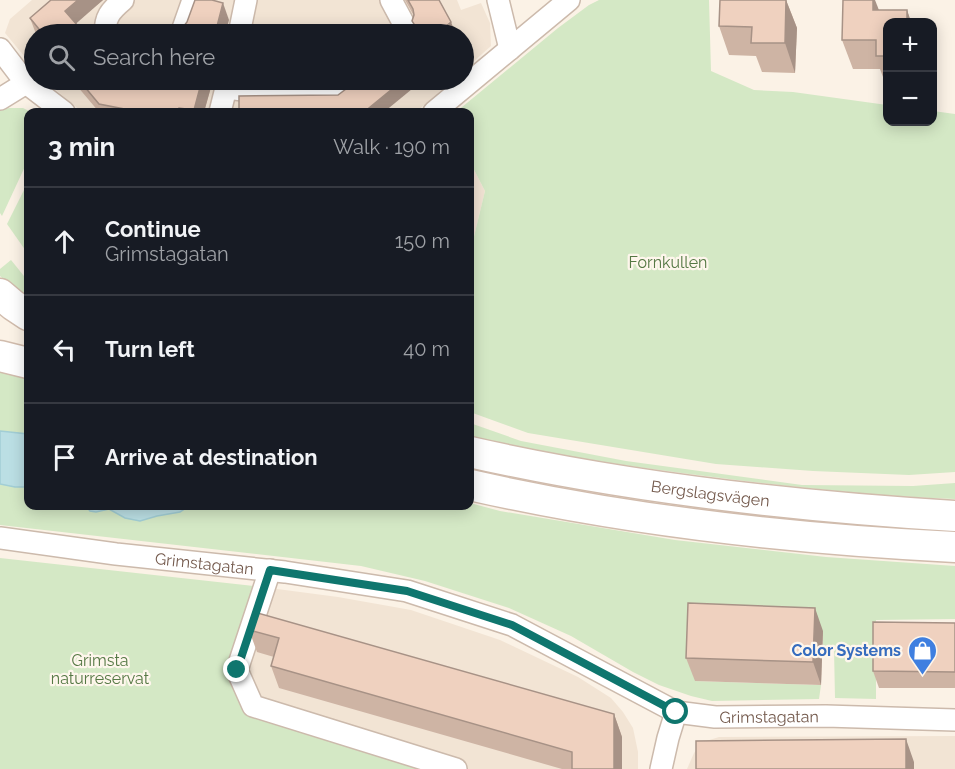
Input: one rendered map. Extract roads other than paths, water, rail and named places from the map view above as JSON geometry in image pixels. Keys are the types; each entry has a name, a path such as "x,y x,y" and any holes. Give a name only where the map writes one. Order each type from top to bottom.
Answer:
{"main road":[{"path":"0,294 24,312"},
{"path":"0,356 24,362"},
{"name":"Bergslagsvägen","path":"474,453 600,478 762,501 955,516"},
{"name":"Bergslagsvägen","path":"474,486 598,510 769,533 864,542 955,547"}],"street":[{"path":"105,24 112,10 123,0"},
{"path":"185,24 193,0"},
{"path":"241,24 246,0"},
{"path":"391,0 404,24"},
{"path":"498,0 510,49"},
{"path":"474,79 569,0"},
{"path":"0,51 24,81"},
{"path":"0,99 24,84"},
{"path":"35,90 59,108"},
{"path":"221,108 226,90"},
{"path":"243,90 345,90"},
{"path":"439,108 461,90"},
{"name":"Grimstagatan","path":"0,538 116,554 270,570 407,591 512,625 676,712 715,717 826,716 955,720"},
{"path":"270,570 237,670 253,706 456,769"},
{"path":"662,769 676,712"}],"water":[{"path":"0,431 24,434 24,487 0,484"},
{"path":"111,510 183,510 140,521 125,518"}],"place":[{"name":"Color Systems","path":"922,676"}],"park label":[{"name":"Fornkullen","path":"668,262"},
{"name":"Grimsta naturreservat","path":"100,669"}]}
